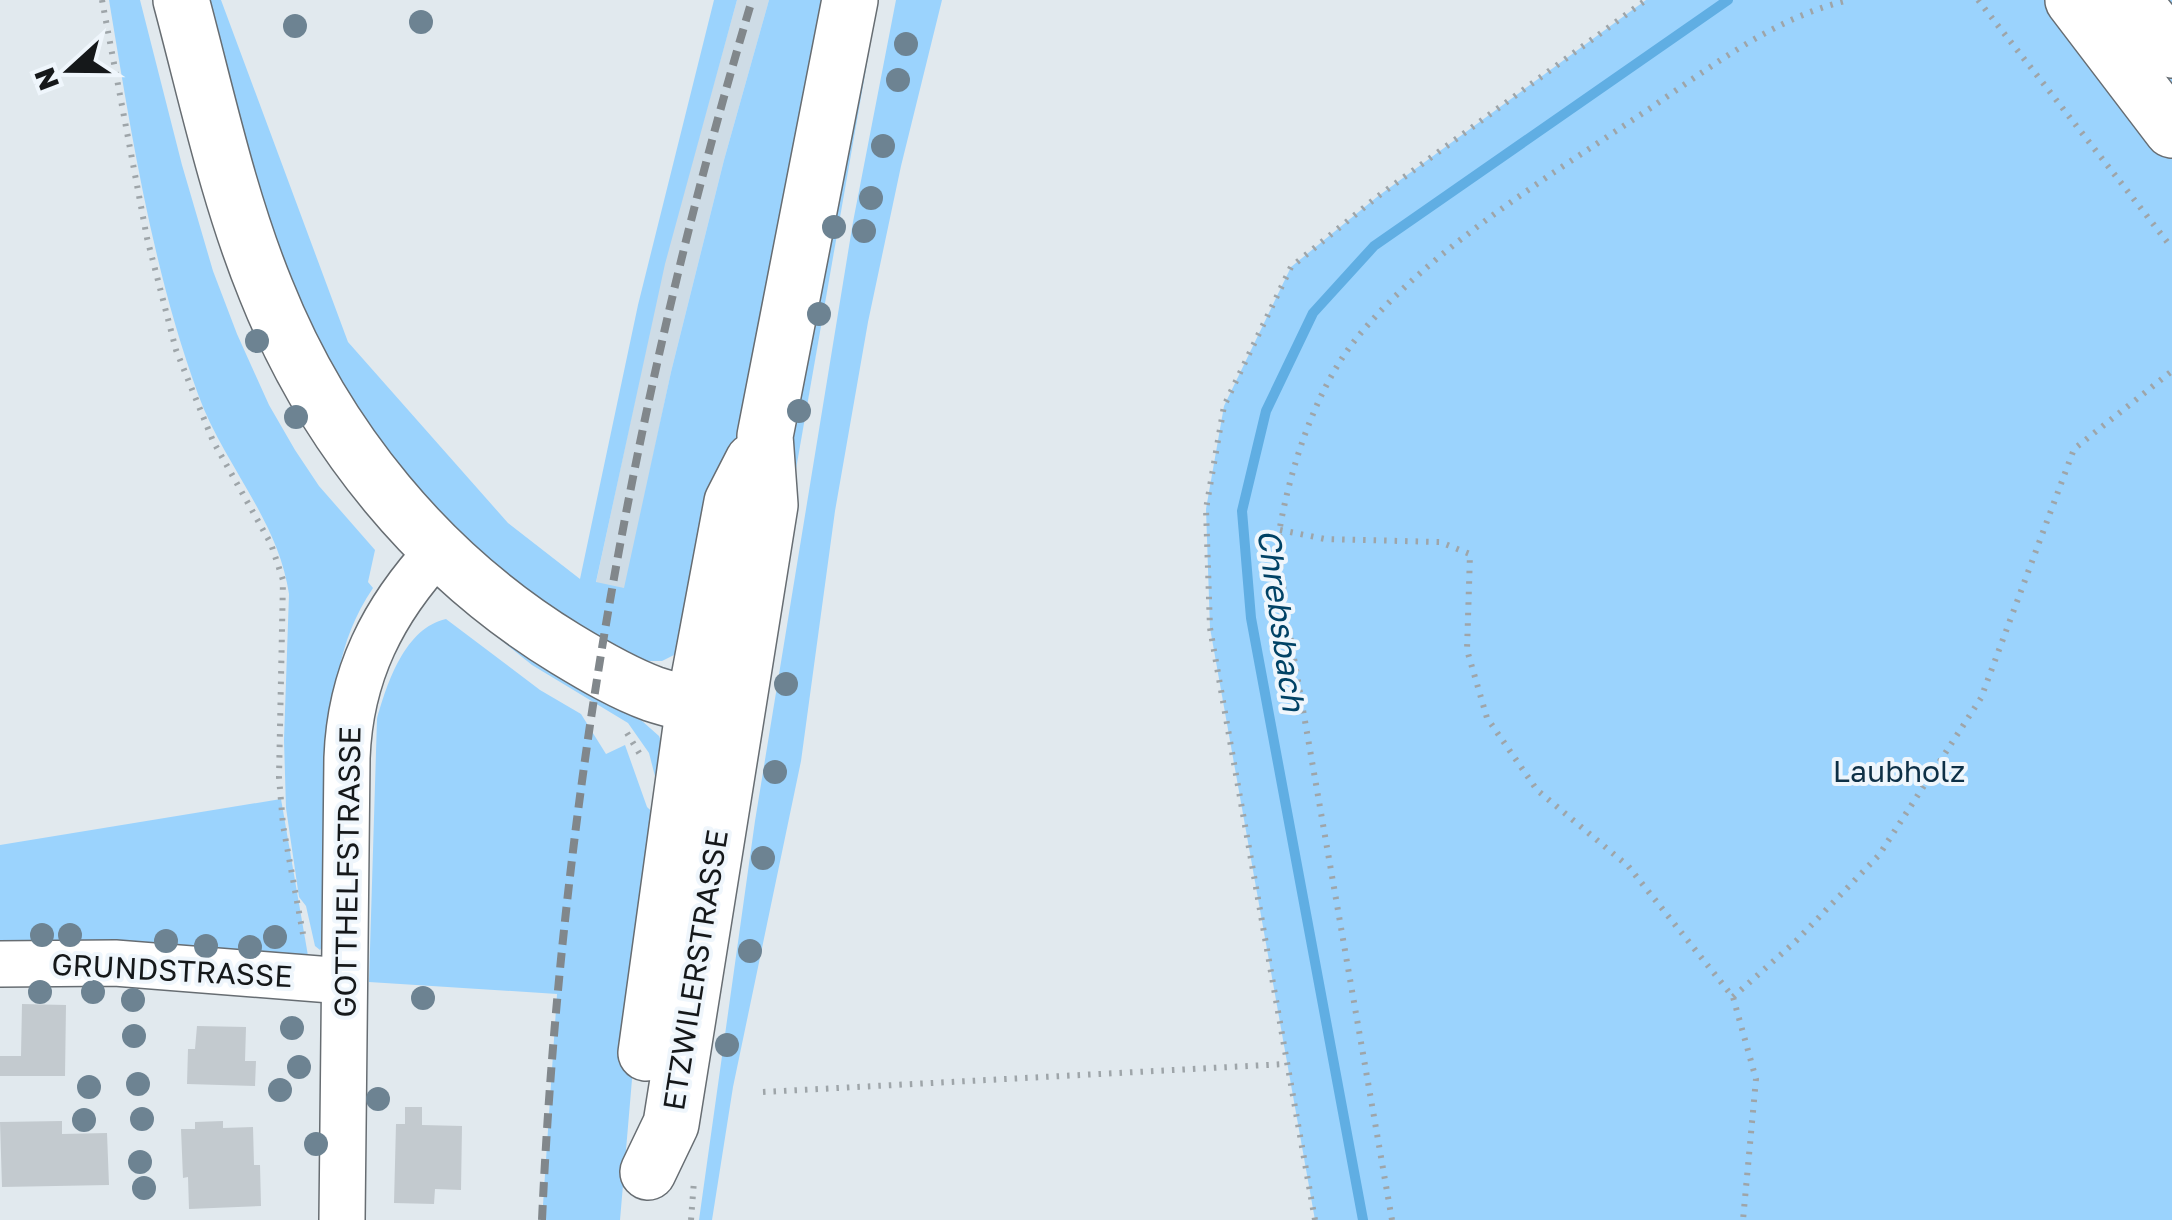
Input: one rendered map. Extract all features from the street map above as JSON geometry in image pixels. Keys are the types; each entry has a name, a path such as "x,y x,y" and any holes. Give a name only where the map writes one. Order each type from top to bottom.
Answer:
{"main road":[{"path":"181,0 238,211 266,292 316,394 358,458 439,550 490,596 558,644 639,688 714,709"},
{"name":"ETZWILERSTRASSE","path":"647,1196 671,1124 714,709 770,505 765,436 850,0"},
{"path":"2073,0 2172,130"},
{"path":"2133,0 2172,50"}],"street":[{"name":"GOTTHELFSTRASSE","path":"342,1220 347,758 351,709 359,676 382,625 439,550"},
{"name":"GRUNDSTRASSE","path":"0,964 115,963 344,980"}],"path":[{"path":"102,0 146,238 176,350 214,441 271,544 283,580 279,777 297,902"},
{"path":"1315,1220 1210,628 1206,509 1224,406 1291,266 1646,0"},
{"path":"1392,1220 1287,618 1280,530 1309,420 1352,346 1424,267 1592,147 1764,33 1815,8 1849,0"},
{"path":"1978,0 2172,248"},
{"path":"1734,997 1796,941 1879,855 1981,698 2074,449 2172,371"},
{"path":"1280,530 1325,539 1440,542 1470,554 1467,650 1487,718 1537,790 1628,866 1734,997 1756,1079 1743,1220"},
{"path":"763,1092 1286,1064"}],"shaded area":[{"path":"737,0 769,0 671,372 625,589 596,583 664,264"}],"green space":[{"path":"109,0 140,0 213,271 269,405 319,486 375,550 368,582 373,588 348,637 336,688 329,935 320,950 315,946 306,906 299,897 286,808 289,594 274,541 209,420 182,346 144,199"},
{"path":"197,0 221,0 348,342 508,523 580,579 638,305 714,0 737,0 665,264 596,582 624,588 671,372 769,0 831,0 693,636 680,652 662,661 645,661 566,621 441,516 405,477 295,318"},
{"path":"869,0 878,0 785,532 787,483 822,248"},
{"path":"896,0 942,0 868,322 835,511 801,761 733,1087 712,1220 699,1220 755,821 853,222"},
{"name":"Laubholz","path":"1646,0 2172,0 2172,1220 1315,1220 1210,628 1206,509 1224,406 1291,267 1377,197"},
{"path":"481,617 562,676 642,721 659,736 667,756 658,788 649,753 628,723 532,665 476,620"},
{"path":"446,619 540,690 581,714 606,754 625,745 647,807 667,826 634,1056 620,1220 542,1220 557,994 369,982 377,719 392,674 409,645 419,633"},
{"path":"281,799 312,979 0,964 0,845"}],"building":[{"path":"22,1004 66,1005 65,1076 0,1076 0,1056 21,1056"},
{"path":"197,1026 246,1027 245,1061 256,1061 255,1086 187,1084 188,1049 195,1049"},
{"path":"405,1107 422,1107 422,1125 462,1126 461,1190 435,1189 434,1204 394,1203 396,1124 405,1124"},
{"path":"62,1121 62,1134 107,1133 109,1185 2,1187 0,1122"},
{"path":"223,1121 223,1128 253,1127 254,1165 260,1165 261,1206 189,1209 181,1129 195,1129 195,1122"}],"waterway":[{"name":"Chrebsbach","path":"1363,1220 1251,618 1242,511 1266,411 1313,313 1374,246 1728,0"}],"railway":[{"path":"542,1220 566,911 585,757 610,604 638,451 672,300 752,0"}]}
